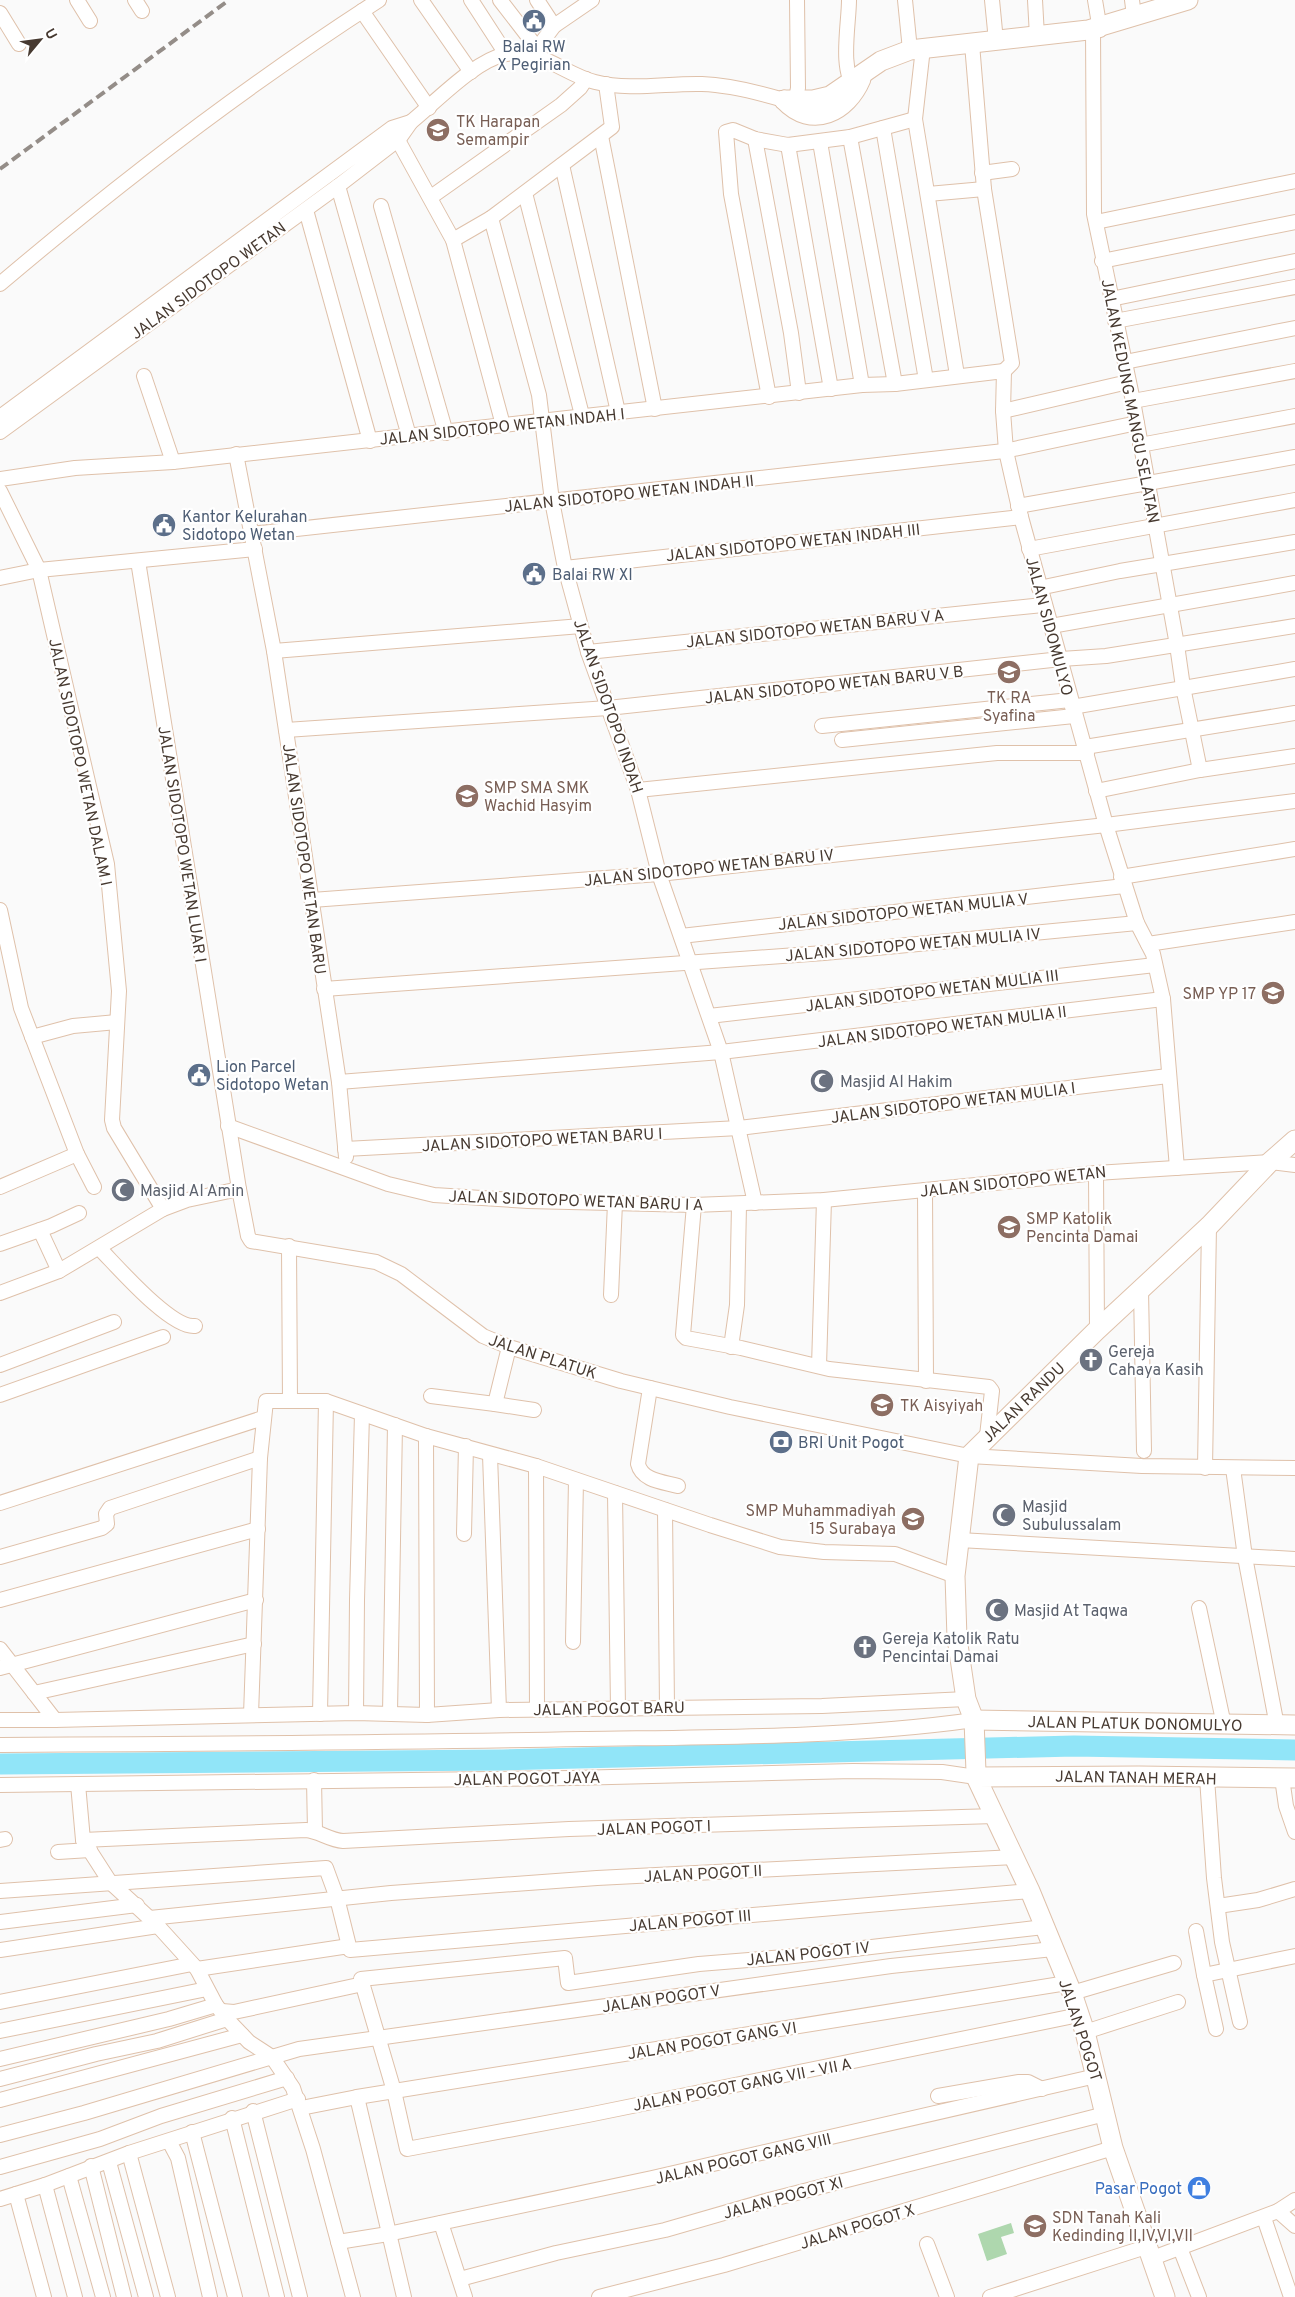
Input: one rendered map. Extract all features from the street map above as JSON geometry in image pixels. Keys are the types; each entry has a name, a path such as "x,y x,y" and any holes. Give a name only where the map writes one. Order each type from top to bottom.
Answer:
{"street":[{"path":"77,0 90,21"},
{"path":"0,284 57,236 245,92 379,0"},
{"path":"421,0 471,72"},
{"path":"471,0 506,54"},
{"path":"500,0 535,51 586,79 630,87 701,84 731,87 791,103 822,98 857,83 886,59 917,49 971,48 996,41 1094,31 1180,9 1199,0"},
{"path":"536,0 554,26"},
{"path":"535,51 554,26 592,0"},
{"path":"791,103 798,88 797,0"},
{"path":"849,0 846,67 857,83"},
{"path":"905,0 917,49 915,120 958,375"},
{"path":"992,0 996,41"},
{"path":"1034,0 1037,36"},
{"name":"JALAN KEDUNG MANGU SELATAN","path":"1095,0 1096,222 1102,260 1133,401 1163,563 1183,686 1200,770"},
{"path":"1094,31 1133,8 1188,0"},
{"path":"362,11 429,108"},
{"path":"0,13 19,44"},
{"path":"928,194 984,189 971,48"},
{"name":"JALAN SIDOTOPO WETAN","path":"0,417 395,134 471,72 506,54 535,51"},
{"path":"431,197 561,105 577,92 586,79"},
{"path":"453,240 491,218 612,127 606,84"},
{"path":"769,396 732,194 725,134 730,130 755,139 788,145 820,142 915,120"},
{"path":"883,128 926,380"},
{"path":"395,134 453,240 503,425"},
{"name":"JALAN SIDOTOPO WETAN","path":"0,432 338,186 395,134"},
{"path":"601,136 656,409"},
{"path":"850,136 896,384"},
{"path":"755,139 791,333 799,393"},
{"path":"820,142 862,385"},
{"path":"788,145 832,389"},
{"path":"562,165 618,412"},
{"path":"982,173 1012,169"},
{"path":"1096,222 1295,181"},
{"path":"338,186 409,436"},
{"name":"JALAN SIDOMULYO","path":"984,189 1012,362 1004,371 1002,411 1006,450 1019,511 1043,605 1061,659 1072,708 1086,750 1096,791 1123,881"},
{"path":"524,193 582,415"},
{"path":"381,206 446,433"},
{"path":"306,210 370,440"},
{"name":"JALAN SIDOTOPO INDAH","path":"491,218 539,395 552,501 565,568 588,652 638,790 659,874 688,962 721,1052 755,1203"},
{"path":"1102,260 1295,222"},
{"path":"1111,299 1295,261"},
{"path":"1115,322 1295,287"},
{"path":"1125,362 1295,328"},
{"name":"JALAN SIDOTOPO WETAN INDAH I","path":"0,480 75,468 173,462 446,433 582,415 656,409 862,385 896,384 958,375 1004,371"},
{"path":"1133,401 1295,371"},
{"path":"144,376 173,462"},
{"path":"1002,411 1128,382"},
{"path":"1140,445 1295,416"},
{"name":"JALAN SIDOTOPO WETAN INDAH II","path":"251,534 1006,450 1136,423"},
{"name":"JALAN SIDOTOPO WETAN BARU","path":"236,454 274,651 339,1082 347,1170"},
{"name":"JALAN SIDOTOPO WETAN INDAH III","path":"565,568 1019,511 1148,483 1295,457"},
{"name":"JALAN SIDOTOPO WETAN DALAM I","path":"0,491 39,570 107,864 119,991 112,1120 114,1128 163,1209"},
{"path":"1029,548 1295,500"},
{"path":"1039,588 1163,563 1295,542"},
{"path":"0,578 39,570 138,562 255,549"},
{"name":"JALAN SIDOTOPO WETAN LUAR I","path":"138,562 228,1126"},
{"path":"1051,626 1295,583"},
{"name":"JALAN SIDOTOPO WETAN BARU V A","path":"588,652 1043,605"},
{"path":"274,651 581,626"},
{"name":"JALAN SIDOTOPO WETAN BARU V B","path":"286,730 608,708 1061,659 1106,656 1295,626"},
{"path":"842,740 1072,708 1183,686 1295,669"},
{"path":"822,726 1072,708"},
{"path":"638,790 997,753 1086,750 1295,713"},
{"path":"1096,791 1200,770 1295,756"},
{"name":"JALAN SIDOTOPO WETAN BARU IV","path":"312,900 659,874 1106,825 1295,801"},
{"name":"JALAN SIDOTOPO WETAN MULIA V","path":"681,936 1123,881 1295,849"},
{"path":"1123,881 1137,923 1148,944 1163,999 1177,1168"},
{"path":"0,910 21,1008 77,1154 94,1187"},
{"path":"1148,944 1295,922"},
{"name":"JALAN SIDOTOPO WETAN MULIA IV","path":"324,989 824,953 1137,923"},
{"name":"JALAN SIDOTOPO WETAN MULIA III","path":"709,1016 1155,965"},
{"name":"JALAN SIDOTOPO WETAN MULIA II","path":"339,1082 721,1052 1163,999"},
{"path":"32,1037 73,1026 118,1022"},
{"name":"JALAN SIDOTOPO WETAN MULIA I","path":"739,1128 1168,1076"},
{"name":"JALAN SIDOTOPO WETAN BARU I A","path":"228,1126 388,1184 434,1194 528,1201 694,1206 755,1203"},
{"name":"JALAN PLATUK","path":"228,1126 250,1240 376,1262 401,1274 483,1336 509,1347 650,1388 730,1407 969,1456 1205,1468 1295,1468"},
{"name":"JALAN SIDOTOPO WETAN BARU I","path":"345,1149 739,1128"},
{"name":"JALAN RANDU","path":"976,1774 974,1722 966,1699 956,1638 955,1576 969,1456 987,1436 1096,1330 1209,1226 1270,1162 1295,1140"},
{"path":"0,1187 77,1154"},
{"name":"JALAN SIDOTOPO WETAN","path":"755,1203 824,1200 1096,1173 1270,1162 1295,1165"},
{"path":"1096,1173 1096,1330"},
{"path":"0,1293 59,1270 163,1209 187,1200 239,1189"},
{"path":"925,1190 926,1380"},
{"path":"819,1366 824,1200"},
{"path":"611,1295 614,1203"},
{"path":"731,1347 737,1304 739,1205"},
{"path":"694,1206 683,1335 686,1338 819,1366 829,1370 989,1387 992,1391 992,1398 987,1436"},
{"path":"0,1244 40,1230 79,1213"},
{"path":"1205,1468 1209,1226"},
{"path":"40,1230 59,1270"},
{"path":"289,1246 290,1401"},
{"path":"99,1248 158,1308 185,1325 195,1326"},
{"path":"1141,1290 1144,1450"},
{"path":"0,1365 114,1322"},
{"path":"0,1395 163,1337"},
{"path":"496,1404 509,1347"},
{"path":"650,1388 638,1464 639,1470 648,1477 678,1486"},
{"path":"432,1396 534,1410"},
{"path":"251,1715 260,1458 265,1401 326,1401 426,1436 466,1446 490,1456 536,1466 665,1510 780,1546 824,1552 895,1554 955,1576"},
{"path":"320,1714 326,1401"},
{"path":"356,1713 362,1414"},
{"path":"0,1503 263,1418"},
{"path":"390,1714 395,1425"},
{"path":"426,1436 427,1715"},
{"path":"464,1534 466,1446"},
{"path":"490,1456 500,1710"},
{"path":"0,1557 102,1528 107,1524 106,1514 110,1508 260,1458"},
{"path":"536,1466 537,1709"},
{"path":"1233,1468 1245,1557 1286,1725"},
{"path":"573,1642 576,1480"},
{"path":"615,1493 618,1708"},
{"path":"665,1510 667,1707"},
{"path":"0,1600 258,1529"},
{"path":"959,1540 1295,1559"},
{"path":"0,1668 256,1600"},
{"path":"1199,1608 1224,1725"},
{"path":"34,1693 254,1644"},
{"path":"0,1649 55,1720"},
{"name":"JALAN POGOT BARU","path":"0,1720 356,1713 427,1715 500,1710 822,1706 966,1699"},
{"path":"0,1745 274,1745 739,1736 874,1731 974,1722"},
{"name":"JALAN PLATUK DONOMULYO","path":"974,1722 1286,1725"},
{"name":"JALAN POGOT JAYA","path":"0,1785 571,1778 853,1771 976,1774"},
{"name":"JALAN TANAH MERAH","path":"976,1774 1289,1778"},
{"name":"JALAN POGOT","path":"976,1774 1030,1891 1070,1988 1096,2076 1113,2148 1148,2253 1165,2297"},
{"path":"1207,1778 1218,1906 1228,1970 1240,2022"},
{"path":"1289,1778 1286,1806 1295,1832"},
{"path":"58,1852 86,1845 306,1830 315,1831 314,1780"},
{"path":"78,1784 86,1845 110,1882 137,1905 194,1966 222,2012 242,2034 272,2057 282,2079 300,2103 353,2297"},
{"name":"JALAN POGOT I","path":"315,1831 325,1838 343,1841 569,1829 995,1816"},
{"name":"JALAN POGOT II","path":"0,1950 154,1922 390,1892 597,1878 1015,1857"},
{"path":"0,1891 326,1868 337,1898 350,1948"},
{"path":"1218,1906 1258,1900 1295,1890"},
{"name":"JALAN POGOT III","path":"0,2002 194,1966 350,1948 1030,1891"},
{"path":"0,1922 137,1905"},
{"name":"JALAN POGOT IV","path":"363,1984 361,1979 565,1958 568,1983 699,1964 785,1957 1044,1927"},
{"path":"1196,1931 1216,2029"},
{"name":"JALAN POGOT V","path":"0,2135 84,2113 299,2049 377,2036 891,1966 1053,1949"},
{"path":"1204,1975 1295,1956"},
{"name":"JALAN POGOT GANG VI","path":"0,2199 45,2185 91,2166 109,2162 129,2152 168,2141 254,2111 300,2103 357,2097 1070,1988 1174,1963"},
{"path":"0,2060 168,2019 234,2012 363,1984 394,2091"},
{"path":"0,2031 207,1989"},
{"name":"JALAN POGOT GANG VII - VII A","path":"394,2091 408,2149 1082,2024 1178,2002"},
{"path":"0,2079 96,2054 157,2041 222,2012"},
{"path":"0,2100 242,2034"},
{"name":"JALAN POGOT GANG VIII","path":"338,2242 388,2234 662,2176 1096,2076"},
{"path":"0,2167 100,2139 161,2116 282,2079"},
{"path":"938,2096 1019,2082 1028,2082 1042,2089"},
{"path":"357,2097 404,2297"},
{"path":"254,2111 300,2297"},
{"name":"JALAN POGOT XI","path":"460,2279 556,2253 665,2230 788,2195 1105,2114"},
{"path":"232,2118 277,2297"},
{"path":"192,2132 234,2297"},
{"path":"168,2141 178,2158 210,2297"},
{"name":"JALAN POGOT X","path":"599,2297 724,2265 1113,2148"},
{"path":"129,2152 168,2297"},
{"path":"109,2162 146,2297"},
{"path":"91,2166 124,2297"},
{"path":"69,2176 103,2297"},
{"path":"45,2185 75,2297"},
{"path":"16,2194 44,2297"},
{"path":"990,2297 1148,2253 1180,2248 1264,2218 1278,2212 1295,2200"},
{"path":"1278,2212 1295,2226"},
{"path":"1264,2218 1291,2297"},
{"path":"441,2223 465,2297"},
{"path":"927,2244 947,2297"},
{"path":"1180,2248 1199,2297"}],"green space":[{"path":"1011,2223 1014,2233 1001,2237 1007,2254 987,2261 978,2234"}],"waterway":[{"path":"0,1764 502,1760 1074,1746 1295,1750"}],"railway":[{"path":"0,169 229,0"}],"place":[{"name":"Balai RW X Pegirian","path":"534,21"},
{"name":"TK Harapan Semampir","path":"438,130"},
{"name":"Kantor Kelurahan Sidotopo Wetan","path":"164,525"},
{"name":"Balai RW XI","path":"534,574"},
{"name":"TK RA Syafina","path":"1009,672"},
{"name":"SMP SMA SMK Wachid Hasyim","path":"467,796"},
{"name":"SMP YP 17","path":"1273,993"},
{"name":"Lion Parcel Sidotopo Wetan","path":"199,1075"},
{"name":"Masjid Al Hakim","path":"822,1081"},
{"name":"Masjid Al Amin","path":"123,1190"},
{"name":"SMP Katolik Pencinta Damai","path":"1009,1227"},
{"name":"Gereja Cahaya Kasih","path":"1091,1360"},
{"name":"TK Aisyiyah","path":"882,1405"},
{"name":"BRI Unit Pogot","path":"781,1442"},
{"name":"Masjid Subulussalam","path":"1004,1515"},
{"name":"SMP Muhammadiyah 15 Surabaya","path":"913,1519"},
{"name":"Masjid At Taqwa","path":"997,1610"},
{"name":"Gereja Katolik Ratu Pencintai Damai","path":"865,1647"},
{"name":"Pasar Pogot","path":"1199,2188"},
{"name":"SDN Tanah Kali Kedinding II,IV,VI,VII","path":"1035,2226"}]}
